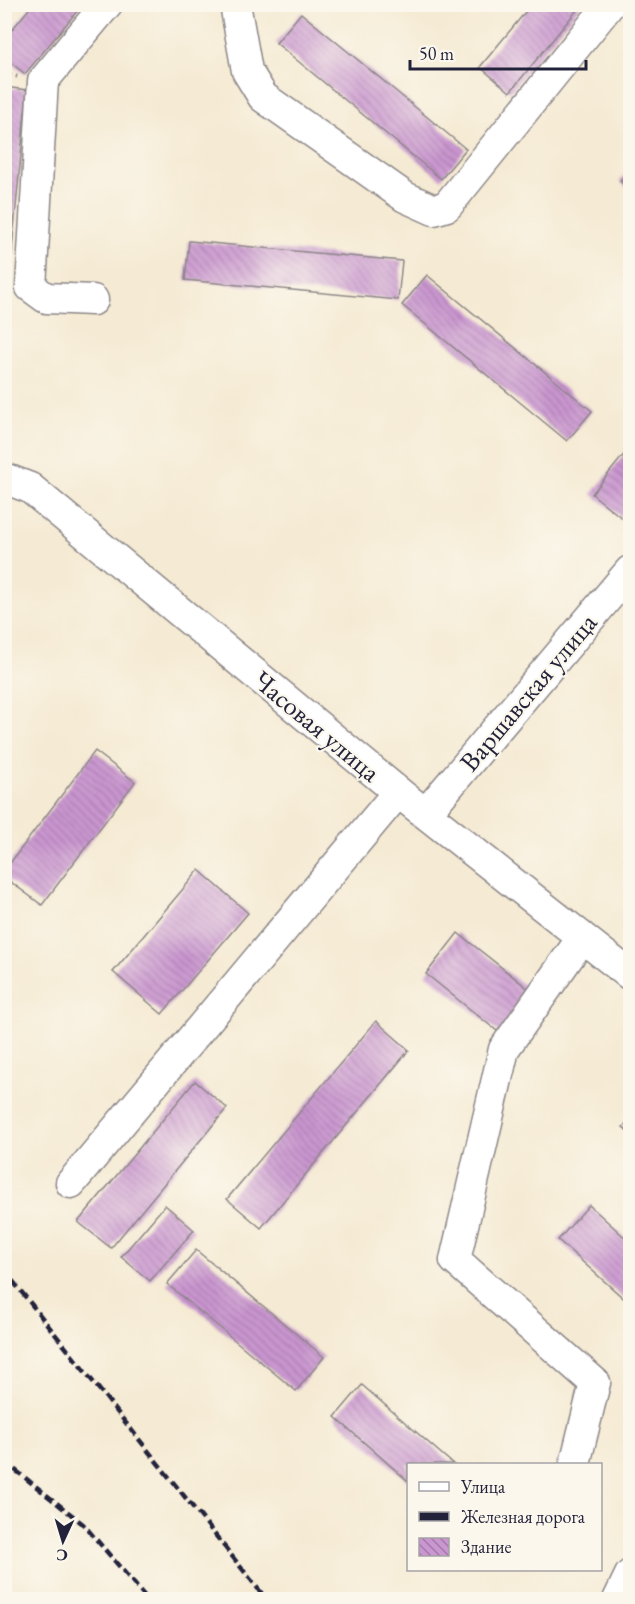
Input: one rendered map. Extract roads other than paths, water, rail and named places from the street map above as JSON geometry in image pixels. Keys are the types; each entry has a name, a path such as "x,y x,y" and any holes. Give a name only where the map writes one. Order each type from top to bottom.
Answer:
{"street":[{"path":"93,300 46,298 31,287 43,81 107,4"},
{"path":"235,4 247,72 263,97 405,197 434,210 447,206 610,4"},
{"name":"Часовая улица","path":"4,478 30,488 398,792 630,975"},
{"name":"Варшавская улица","path":"426,813 630,571"},
{"path":"70,1183 398,792"},
{"path":"575,1463 595,1383 455,1260 504,1048 582,938"},
{"path":"618,1599 630,1575"}],"railway":[{"path":"4,1270 267,1600"},
{"path":"4,1461 83,1524 148,1600"}]}
